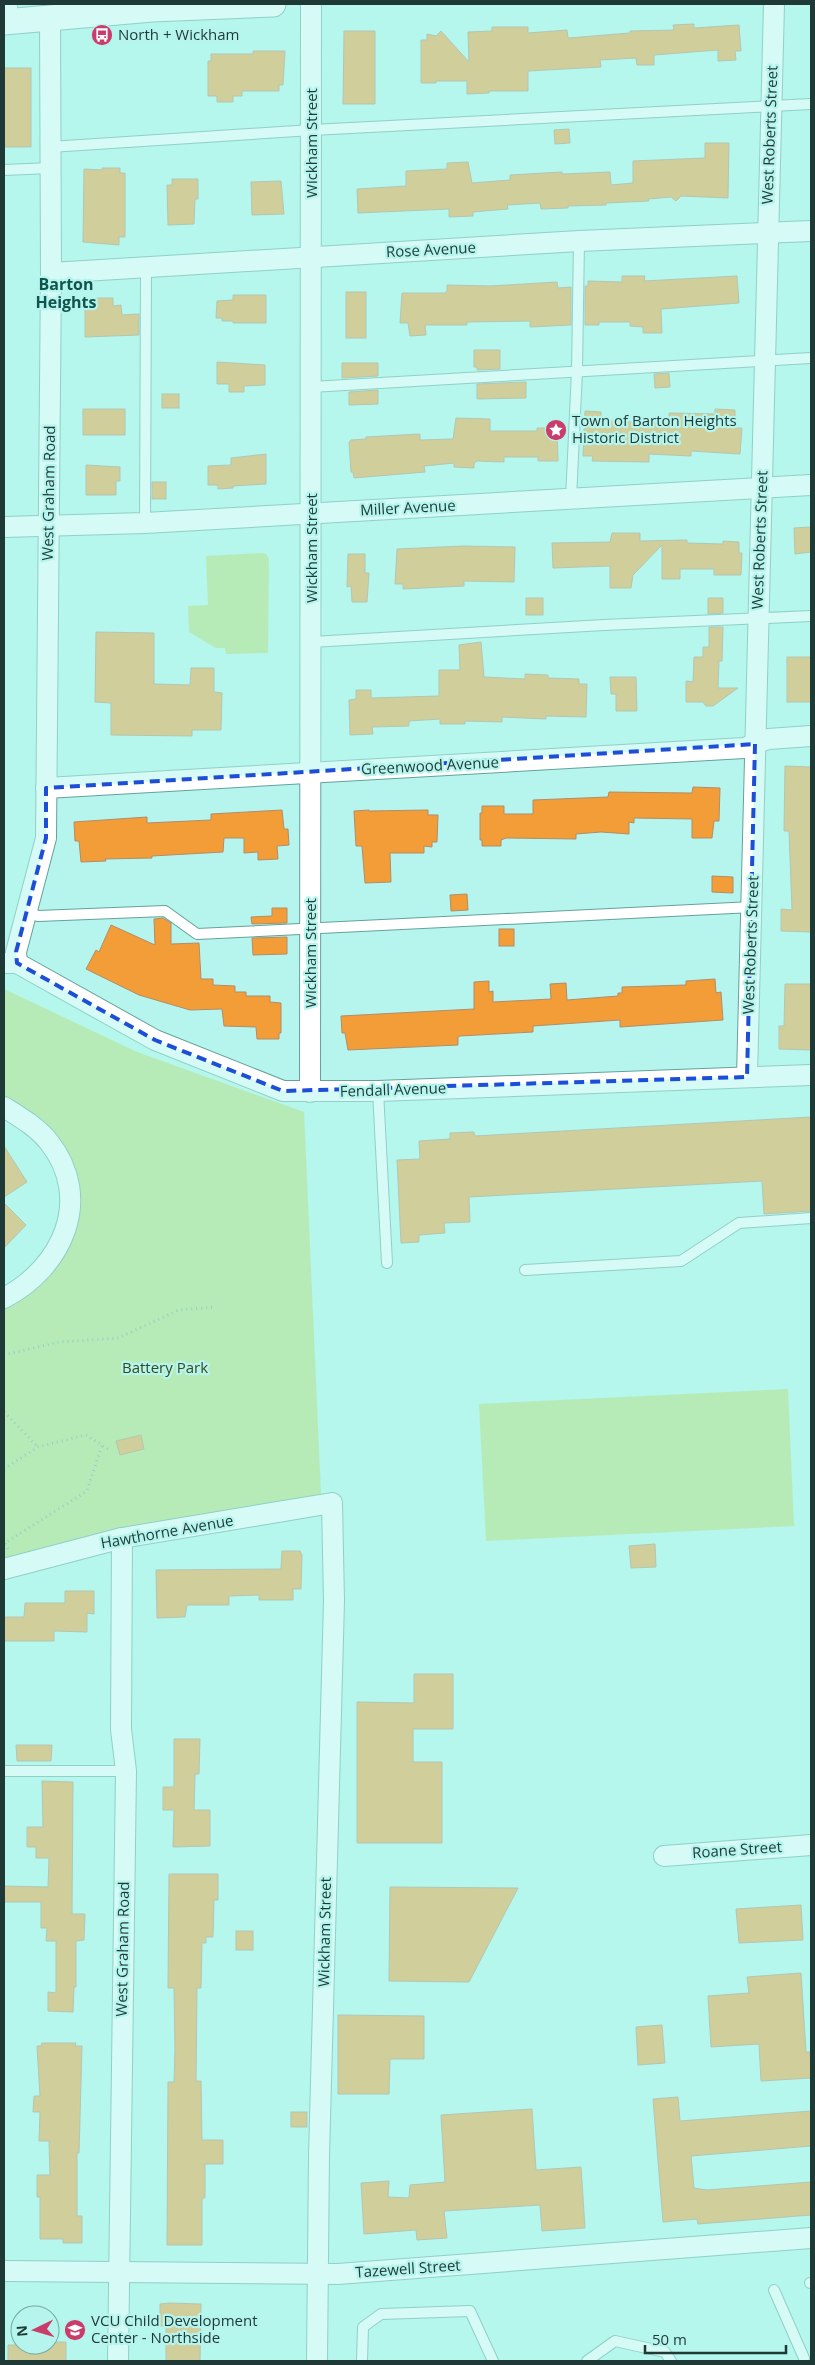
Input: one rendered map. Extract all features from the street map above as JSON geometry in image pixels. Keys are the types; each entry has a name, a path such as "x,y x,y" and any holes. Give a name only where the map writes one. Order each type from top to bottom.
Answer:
{"street":[{"path":"6,16 50,19 152,6 273,4"},
{"name":"Wickham Street","path":"310,1092 312,772 311,4"},
{"name":"West Roberts Street","path":"747,1077 753,907 757,619 774,4"},
{"name":"West Graham Road","path":"10,963 16,952 46,838 51,273 50,19"},
{"name":"Rose Avenue","path":"51,273 146,269 579,241 811,231"},
{"name":"Miller Avenue","path":"4,527 145,523 811,485"},
{"name":"Greenwood Avenue","path":"46,788 744,748 768,739 811,736"},
{"name":"Fendall Avenue","path":"10,963 155,1040 283,1091 378,1091 811,1075"},
{"path":"4,1107 38,1130 50,1143 64,1168 69,1205 67,1228 60,1246 50,1261 39,1274 21,1289 4,1298"},
{"name":"Wickham Street","path":"317,2361 334,1601 332,1504"},
{"name":"Hawthorne Avenue","path":"7,1562 122,1538 332,1504"},
{"name":"West Graham Road","path":"118,2361 126,1771 121,1729 122,1538"},
{"name":"Roane Street","path":"664,1856 811,1845"},
{"name":"Tazewell Street","path":"4,2271 348,2273 811,2238"}],"lane":[{"path":"50,147 312,130 811,104"},
{"path":"4,170 51,168"},
{"path":"571,499 577,371 579,241"},
{"path":"145,523 146,269"},
{"path":"311,387 811,358"},
{"path":"312,642 594,625 811,616"},
{"path":"27,912 38,916 165,911 197,934 311,930 753,907"},
{"path":"378,1091 387,1263"},
{"path":"525,1270 681,1261 739,1223 811,1218"},
{"path":"4,1771 126,1771"},
{"path":"774,2290 804,2358"},
{"path":"362,2361 363,2327 381,2314 470,2311 493,2361"},
{"path":"587,2361 615,2341 665,2352 671,2361"}],"path":[{"path":"4,1356 59,1342 118,1338 178,1310 215,1307"},
{"path":"4,1412 38,1447"},
{"path":"4,1469 38,1447 86,1435 108,1449"},
{"path":"7,1562 5,1543 87,1491 102,1445"}],"highlighted area":[{"path":"755,744 747,1077 283,1091 155,1040 17,963 16,952 46,838 46,788"}],"green space":[{"path":"266,554 269,559 268,653 226,654 225,648 216,648 189,632 188,606 208,605 206,556"},
{"name":"Battery Park","path":"4,989 137,1052 304,1112 321,1494 115,1529 4,1561 4,1304 44,1278 76,1187 4,1099"},
{"path":"788,1389 794,1526 486,1541 479,1404"}],"building":[{"path":"694,24 694,28 739,25 741,51 735,51 736,60 718,61 718,50 654,55 654,65 637,65 636,58 600,60 601,67 528,71 528,91 489,91 489,93 467,94 467,81 421,83 421,40 427,40 427,34 436,36 441,31 469,62 468,32 492,31 492,27 528,27 528,33 567,30 568,38 630,33 630,31 674,30 673,25"},
{"path":"344,31 375,31 375,104 343,104"},
{"path":"253,51 285,51 283,85 279,85 279,91 242,91 242,96 233,96 233,102 217,102 217,96 208,96 208,61 211,61 211,54 253,54"},
{"path":"4,68 31,68 31,147 4,147"},
{"path":"569,129 570,143 555,144 554,130"},
{"path":"705,143 729,143 728,198 681,196 676,201 671,197 648,199 649,201 606,203 606,205 541,209 540,203 507,205 508,209 473,212 473,216 449,217 449,209 358,213 357,189 406,186 406,171 447,169 447,163 468,162 472,183 510,180 510,175 610,172 611,185 633,183 633,161 705,158"},
{"path":"102,168 120,168 120,173 125,173 125,237 119,237 119,245 83,242 84,169 103,170"},
{"path":"172,179 198,179 198,199 195,199 194,224 168,225 167,185 172,185"},
{"path":"281,181 284,214 252,215 251,182"},
{"path":"622,276 645,276 644,281 737,276 739,303 661,309 662,333 643,333 643,327 630,326 630,322 599,322 599,325 585,325 585,286 588,286 588,281 622,282"},
{"path":"557,282 558,288 571,287 571,325 530,327 530,321 467,322 467,325 425,325 426,335 410,336 408,323 400,323 402,293 445,293 447,285 490,286"},
{"path":"346,292 366,292 366,338 346,338"},
{"path":"233,295 266,295 266,323 233,323 233,321 222,321 222,318 216,318 217,301 233,300"},
{"path":"85,298 113,298 113,306 121,305 122,315 139,314 139,335 85,337"},
{"path":"474,350 500,350 500,369 477,370 477,367 474,367"},
{"path":"217,362 265,365 265,385 244,386 244,392 229,392 229,384 217,384"},
{"path":"342,363 378,363 378,376 342,378"},
{"path":"669,373 670,387 655,388 654,374"},
{"path":"526,382 526,398 477,399 477,384"},
{"path":"378,390 378,404 349,405 349,392"},
{"path":"162,394 179,394 179,408 162,408"},
{"path":"83,409 125,409 125,435 83,435"},
{"path":"715,409 735,410 735,428 742,428 740,454 691,451 691,456 649,454 649,462 592,461 593,456 583,456 585,411 601,412 601,421 669,423 669,413 715,414"},
{"path":"456,418 490,419 490,431 537,431 537,428 557,428 558,461 538,461 538,457 504,457 504,462 477,461 474,463 474,468 454,467 454,463 424,466 425,472 354,478 353,472 351,472 349,442 351,440 366,439 366,437 420,434 420,440 453,439"},
{"path":"266,454 266,484 218,489 218,485 208,485 208,466 231,465 231,458"},
{"path":"86,465 120,467 120,481 116,481 116,495 86,495"},
{"path":"152,482 166,482 166,499 152,499"},
{"path":"811,527 811,552 795,554 794,528"},
{"path":"612,533 640,533 640,541 687,540 687,543 723,544 723,541 739,542 739,553 742,553 741,575 714,575 714,569 680,569 680,579 662,579 662,545 633,575 631,588 610,588 610,566 553,568 552,543 610,542"},
{"path":"463,546 515,547 514,582 464,581 464,586 403,589 403,584 395,584 397,549"},
{"path":"348,554 365,554 365,573 369,573 367,602 352,602 351,586 347,587"},
{"path":"526,598 543,598 543,615 526,615"},
{"path":"708,598 723,598 723,613 708,614"},
{"path":"709,627 723,627 722,661 719,661 718,688 738,688 713,706 706,706 703,702 686,702 686,681 693,682 694,657 703,657 703,647 709,647"},
{"path":"96,632 154,633 154,684 190,685 191,668 214,668 214,692 222,693 221,730 192,730 192,736 111,735 111,703 95,702"},
{"path":"481,642 484,677 525,679 525,674 548,675 548,678 579,679 579,684 587,684 586,717 546,716 546,719 502,717 502,722 465,721 465,724 440,724 440,719 409,721 409,726 372,727 373,734 350,735 349,700 356,699 356,690 371,690 371,698 439,696 439,670 460,670 459,645"},
{"path":"787,657 811,657 811,702 787,702"},
{"path":"610,677 636,677 637,711 616,711 616,694 611,694"},
{"path":"785,766 811,767 811,932 781,931 781,909 792,910 789,831 784,831"},
{"path":"693,787 720,788 719,821 714,821 712,838 692,838 692,819 634,818 634,823 629,822 629,834 601,832 576,834 576,839 506,838 501,840 501,846 482,846 482,840 480,840 480,813 482,813 482,806 504,806 504,814 533,814 533,800 608,797 609,792 692,793"},
{"path":"282,810 284,829 288,829 289,845 277,846 278,859 258,860 258,852 244,853 244,838 224,838 223,852 81,862 79,841 75,841 74,822 147,817 147,823 211,820 211,814"},
{"path":"428,810 428,815 438,815 437,842 432,842 432,847 424,846 424,853 390,853 391,882 365,883 362,846 356,846 354,811"},
{"path":"712,876 733,877 733,893 712,892"},
{"path":"467,894 468,910 451,911 450,895"},
{"path":"272,908 287,908 287,923 252,924 251,917 272,916"},
{"path":"163,918 171,923 171,944 199,943 201,979 213,979 213,985 235,986 235,992 246,992 246,996 270,996 270,1002 281,1003 281,1033 279,1033 279,1039 257,1039 256,1027 224,1026 222,1009 190,1010 139,995 86,969 96,950 99,952 111,925 155,945 154,919"},
{"path":"499,929 514,929 514,946 499,946"},
{"path":"287,937 287,954 253,955 252,938"},
{"path":"715,979 716,993 721,992 723,1020 620,1027 620,1020 533,1026 533,1032 460,1036 458,1037 458,1045 348,1050 345,1033 342,1033 341,1016 474,1009 474,982 489,981 489,992 493,991 493,1002 551,999 550,984 566,983 567,1000 618,996 618,993 622,993 622,987 686,985 686,981"},
{"path":"785,984 811,984 811,1050 779,1049 779,1026 784,1026"},
{"path":"811,1117 811,1211 764,1214 762,1181 469,1197 470,1222 444,1223 445,1233 419,1235 419,1242 401,1243 397,1160 420,1159 419,1141 450,1139 450,1133 474,1132 475,1136"},
{"path":"4,1146 27,1182 4,1197"},
{"path":"4,1203 26,1225 4,1248"},
{"path":"141,1435 144,1449 120,1455 116,1441"},
{"path":"655,1544 656,1567 631,1568 629,1546"},
{"path":"282,1551 300,1551 302,1555 301,1589 293,1589 293,1600 259,1600 259,1595 229,1596 229,1605 187,1605 185,1617 157,1618 156,1570 281,1569"},
{"path":"65,1591 94,1591 94,1614 87,1613 87,1632 54,1631 54,1641 4,1641 4,1617 24,1617 25,1603 65,1603"},
{"path":"414,1674 453,1674 453,1729 413,1729 413,1762 442,1762 442,1843 357,1843 357,1702 414,1703"},
{"path":"174,1739 200,1739 199,1774 195,1774 194,1810 210,1810 210,1846 173,1847 174,1810 163,1810 163,1787 174,1787"},
{"path":"16,1745 52,1745 51,1761 17,1761"},
{"path":"42,1781 73,1782 72,1914 85,1914 84,1940 76,1941 76,1987 74,1987 73,2012 48,2011 48,1992 56,1993 56,1941 46,1941 47,1928 41,1928 41,1902 4,1902 4,1886 48,1887 49,1858 36,1858 36,1847 27,1847 27,1827 43,1827"},
{"path":"169,1874 218,1874 218,1900 214,1900 213,1937 206,1937 206,1943 202,1943 201,1988 197,1988 196,2081 201,2081 202,2140 223,2140 223,2164 205,2164 205,2198 202,2198 202,2245 167,2245 168,2082 174,2082 175,2050 174,1988 168,1988"},
{"path":"390,1887 518,1888 469,1982 389,1981"},
{"path":"801,1905 803,1940 739,1943 736,1909"},
{"path":"236,1931 253,1931 253,1950 236,1950"},
{"path":"801,1973 806,2052 810,2052 811,2078 761,2081 759,2044 711,2047 708,1996 749,1993 747,1977"},
{"path":"338,2015 424,2016 424,2059 390,2059 389,2094 338,2094"},
{"path":"662,2025 665,2063 638,2065 636,2027"},
{"path":"42,2043 76,2043 75,2046 82,2046 79,2153 77,2153 77,2216 82,2216 82,2243 63,2243 63,2239 40,2239 40,2197 37,2197 37,2175 50,2175 49,2141 39,2141 40,2112 33,2112 34,2096 40,2096 37,2046 41,2046"},
{"path":"678,2097 680,2121 811,2111 811,2146 691,2156 694,2188 707,2190 811,2182 811,2215 698,2224 697,2219 663,2222 653,2099"},
{"path":"532,2109 536,2170 581,2167 585,2228 542,2231 540,2205 444,2211 447,2238 417,2240 416,2230 364,2234 361,2183 389,2181 388,2197 409,2198 410,2185 445,2182 441,2115"},
{"path":"291,2112 307,2112 307,2127 291,2127"},
{"path":"160,2304 201,2304 200,2361 166,2361 166,2326 160,2326"},
{"path":"60,2342 66,2342 66,2361 8,2361 8,2345 10,2345 10,2355 60,2355"}],"place":[{"name":"North + Wickham","path":"102,35"},
{"name":"Town of Barton Heights Historic District","path":"556,430"},
{"name":"VCU Child Development Center - Northside","path":"75,2330"}],"district":[{"name":"Barton Heights","path":"66,293"}]}
